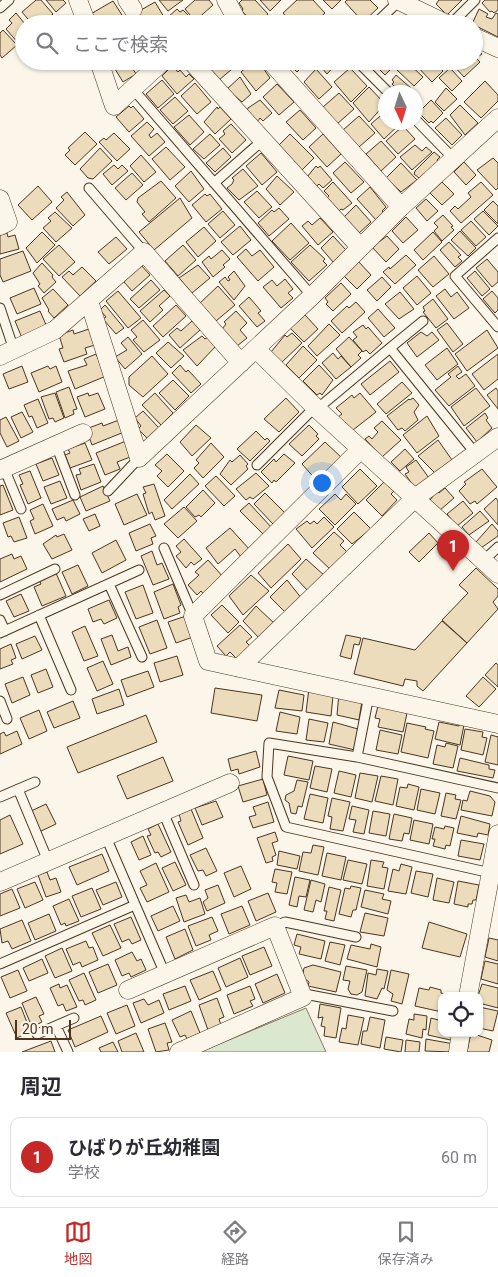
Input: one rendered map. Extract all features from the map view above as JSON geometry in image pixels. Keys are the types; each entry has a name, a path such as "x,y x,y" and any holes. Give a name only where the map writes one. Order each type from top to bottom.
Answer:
{"street":[{"path":"226,0 234,15"},
{"path":"81,1 85,15"},
{"path":"398,1 428,15"},
{"path":"483,40 498,48"},
{"path":"103,70 114,106 154,70"},
{"path":"199,70 360,247"},
{"path":"278,70 400,207"},
{"path":"89,301 139,458 312,296 400,207 498,118"},
{"path":"0,199 8,222 0,226"},
{"path":"7,353 55,330 144,252 241,363"},
{"path":"256,349 316,408 498,574"},
{"path":"2,469 83,433"},
{"path":"239,668 415,498 498,437"},
{"path":"361,449 193,616 208,661 369,694 498,724"},
{"path":"0,882 230,783"},
{"path":"469,992 498,834"},
{"path":"128,990 275,926 303,997 179,1052"},
{"path":"458,1052 461,1037"}],"lane":[{"path":"0,8 9,0"},
{"path":"461,15 475,0"},
{"path":"384,15 398,1"},
{"path":"366,70 381,85"},
{"path":"132,89 312,296"},
{"path":"423,127 453,158"},
{"path":"214,183 263,140"},
{"path":"89,188 144,252"},
{"path":"498,238 455,276 498,328"},
{"path":"0,308 7,353"},
{"path":"256,465 316,408 423,321"},
{"path":"390,348 476,454"},
{"path":"56,445 75,495"},
{"path":"108,491 139,458"},
{"path":"2,469 21,509"},
{"path":"483,560 498,547"},
{"path":"164,548 193,616"},
{"path":"0,595 54,569"},
{"path":"0,620 2,632 140,570"},
{"path":"109,584 142,657"},
{"path":"39,615 71,690"},
{"path":"357,757 369,694"},
{"path":"0,702 7,719"},
{"path":"491,872 286,827 267,777 269,743 357,757 498,788"},
{"path":"0,797 35,782"},
{"path":"18,789 48,862"},
{"path":"163,812 194,885"},
{"path":"106,837 165,974"},
{"path":"0,964 135,905"},
{"path":"275,926 285,922 356,937"},
{"path":"303,997 310,995 393,1011"},
{"path":"37,1034 74,1018"},
{"path":"56,1026 68,1052"}],"green space":[{"path":"306,1008 326,1052 200,1052"}],"building":[{"path":"36,0 41,0 53,14 24,15 22,12"},
{"path":"46,0 63,0 66,3 56,12"},
{"path":"159,0 183,0 168,11"},
{"path":"195,0 209,0 213,5 202,15 190,15 185,9"},
{"path":"242,0 255,0 268,14 246,15 239,3"},
{"path":"260,0 281,0 270,11"},
{"path":"297,0 313,0 325,13 323,15 285,15 283,13"},
{"path":"323,0 341,0 332,9"},
{"path":"347,0 370,0 378,8 370,15 357,15 345,2"},
{"path":"439,0 462,0 447,15 436,4"},
{"path":"485,0 498,0 498,10 494,13 490,12 482,3"},
{"path":"113,1 122,15 89,15"},
{"path":"155,2 163,15 134,15"},
{"path":"177,9 180,12 183,10 188,15 170,15"},
{"path":"479,9 488,14 486,17 492,19 496,13 498,14 498,37 483,30 483,15 476,15"},
{"path":"16,13 18,15 15,15 15,39 6,29 12,23 9,20"},
{"path":"3,30 15,43 15,47 2,58 0,55 0,33"},
{"path":"116,70 134,70 136,74 123,82"},
{"path":"168,70 176,70 178,72 180,70 186,77 189,74 194,79 177,94 162,76"},
{"path":"210,70 231,70 219,80"},
{"path":"243,70 264,70 270,78 256,91 241,72"},
{"path":"317,70 332,87 319,99 304,82"},
{"path":"348,70 352,70 367,86 351,102 334,82"},
{"path":"380,70 390,70 385,75"},
{"path":"397,70 416,70 423,77 413,85"},
{"path":"421,70 443,71 432,82"},
{"path":"448,70 452,70 462,81 452,91 439,78"},
{"path":"458,70 471,70 464,77"},
{"path":"396,75 407,85 393,85 394,82 392,80"},
{"path":"240,77 251,94 242,102 227,89"},
{"path":"162,80 174,94 158,108 146,94"},
{"path":"485,81 498,95 498,101 481,118 464,102"},
{"path":"195,83 211,102 197,114 181,96"},
{"path":"277,84 294,102 279,115 263,97"},
{"path":"369,87 378,97 378,112 369,122 353,103"},
{"path":"446,88 457,99 444,111 435,102"},
{"path":"339,93 354,109 337,124 323,107"},
{"path":"175,97 188,111 173,124 160,110"},
{"path":"260,100 272,113 263,121 260,118 257,122 247,111 248,108"},
{"path":"431,100 443,113 433,123 431,121 429,123 423,117 423,108"},
{"path":"460,105 478,123 465,135 450,115"},
{"path":"129,106 131,108 133,106 144,119 129,132 116,117"},
{"path":"217,107 218,109 220,107 231,119 215,134 204,122"},
{"path":"300,110 316,128 303,140 286,122"},
{"path":"189,115 204,132 190,145 174,127"},
{"path":"359,116 375,133 359,147 343,130"},
{"path":"378,118 378,130 394,130 384,139 371,124"},
{"path":"446,118 462,135 452,145 435,128"},
{"path":"147,122 154,129 149,135 151,138 157,133 165,142 149,156 131,136"},
{"path":"231,124 246,140 232,153 219,139 225,134 223,131"},
{"path":"398,130 407,130 415,139 398,154 386,141"},
{"path":"85,132 97,144 75,165 65,155 70,150 68,148"},
{"path":"114,133 130,149 117,161 99,142 104,138 106,140"},
{"path":"210,134 220,145 204,159 193,149"},
{"path":"290,134 314,158 302,170 278,146"},
{"path":"323,134 341,154 327,167 309,147"},
{"path":"381,141 396,157 381,171 366,154"},
{"path":"415,145 422,151 426,147 432,152 412,170 400,157"},
{"path":"166,147 185,167 170,180 152,159"},
{"path":"100,148 112,161 93,179 88,178 80,169"},
{"path":"223,148 231,157 215,172 206,163"},
{"path":"434,152 440,157 437,160 438,162 419,178 414,174 415,171"},
{"path":"261,153 277,172 262,185 246,166"},
{"path":"141,155 156,172 144,182 130,166"},
{"path":"493,158 498,163 498,188 496,190 477,170"},
{"path":"345,162 364,182 351,193 333,173"},
{"path":"464,162 476,175 466,185 454,172"},
{"path":"401,163 417,180 401,192 386,178"},
{"path":"114,165 118,169 122,165 128,171 112,185 103,174"},
{"path":"316,166 318,168 320,166 332,180 323,188 319,184 316,187 307,177"},
{"path":"243,169 258,186 239,200 227,188 234,180 232,178"},
{"path":"191,171 204,189 189,202 175,186"},
{"path":"132,173 143,185 126,200 115,188"},
{"path":"277,176 294,192 280,205 266,189"},
{"path":"161,181 176,198 149,222 142,214 145,212 137,202 138,198"},
{"path":"333,182 352,203 343,210 339,211 327,198 329,196 324,191"},
{"path":"442,182 454,194 442,205 430,193"},
{"path":"481,182 493,195 461,223 450,211 455,206 458,209 471,197 468,193"},
{"path":"38,186 52,202 32,220 18,205"},
{"path":"370,187 386,207 382,211 384,213 376,220 357,199"},
{"path":"257,191 272,207 259,218 244,202"},
{"path":"67,192 85,215 73,226 56,208 64,200 61,197"},
{"path":"205,194 207,196 210,194 222,209 206,222 192,205"},
{"path":"180,198 192,218 154,250 139,232"},
{"path":"426,199 438,211 427,221 416,208"},
{"path":"493,201 498,206 498,224 484,210"},
{"path":"356,205 371,222 359,233 344,217"},
{"path":"279,208 289,219 269,236 258,223 272,210 274,212"},
{"path":"223,211 235,225 220,238 208,224"},
{"path":"483,211 498,226 489,235 474,219"},
{"path":"55,212 72,228 56,242 43,228 51,221 48,218"},
{"path":"443,215 453,226 451,227 454,230 442,241 434,231 438,227 434,223"},
{"path":"406,217 418,230 403,243 392,231"},
{"path":"320,218 333,232 318,245 302,226 308,221 312,225"},
{"path":"471,221 486,237 476,246 461,230"},
{"path":"291,223 309,243 290,260 272,241"},
{"path":"240,226 251,240 233,255 221,242"},
{"path":"204,227 216,241 198,257 186,242"},
{"path":"460,231 476,248 468,256 451,240"},
{"path":"42,232 55,245 37,263 26,248"},
{"path":"433,232 442,242 423,260 414,250"},
{"path":"7,233 8,237 15,235 19,249 0,254 0,235"},
{"path":"333,236 346,250 333,262 321,248"},
{"path":"387,236 399,249 386,262 372,247"},
{"path":"116,237 127,249 109,264 98,252"},
{"path":"449,242 461,255 458,257 462,261 455,267 440,250"},
{"path":"59,245 75,262 59,276 43,259"},
{"path":"183,245 196,260 178,276 165,261"},
{"path":"310,245 325,259 323,261 327,265 309,281 291,262"},
{"path":"246,249 252,256 260,250 274,267 258,281 237,257"},
{"path":"222,250 230,259 223,265 225,267 213,277 202,262 209,256 211,259"},
{"path":"23,251 31,271 3,282 0,275 0,259"},
{"path":"406,255 416,265 395,284 383,272 389,267 390,269"},
{"path":"434,256 449,274 433,287 418,270"},
{"path":"487,259 498,272 498,282 492,287 476,268"},
{"path":"358,261 371,275 357,289 343,275"},
{"path":"42,263 53,275 52,277 56,282 44,293 38,286 40,284 33,273"},
{"path":"140,264 150,275 132,291 124,282 126,280 124,278"},
{"path":"198,265 210,278 192,293 179,278"},
{"path":"82,267 96,281 80,296 62,277 69,271 73,275"},
{"path":"234,271 245,286 234,300 219,282 225,277 228,281 230,280 228,277"},
{"path":"475,271 490,289 482,296 467,278"},
{"path":"417,276 431,293 417,305 403,288"},
{"path":"382,277 391,287 377,301 367,290"},
{"path":"285,279 293,289 288,293 293,298 281,308 263,287 272,280 277,286"},
{"path":"151,280 160,290 139,308 130,299"},
{"path":"341,283 351,294 333,311 326,304 328,302 325,298"},
{"path":"218,286 235,305 216,321 200,303"},
{"path":"34,288 41,304 17,314 10,298"},
{"path":"53,289 68,305 54,318 48,311 42,298"},
{"path":"445,289 451,297 457,292 469,308 454,319 436,296"},
{"path":"164,290 170,296 159,306 163,310 150,322 140,311"},
{"path":"118,291 141,318 128,328 106,301"},
{"path":"492,291 498,298 498,310 495,313 483,299"},
{"path":"400,292 414,309 399,319 385,304"},
{"path":"249,297 261,311 258,313 265,321 257,327 239,306"},
{"path":"433,299 448,319 436,328 423,312 425,311 423,307"},
{"path":"356,302 365,312 342,333 331,321 347,306 349,308"},
{"path":"105,305 124,328 116,334 103,319 106,317 100,310"},
{"path":"176,305 186,316 163,337 153,326"},
{"path":"378,309 395,328 384,337 368,318"},
{"path":"40,311 47,327 22,338 15,321"},
{"path":"236,311 247,323 240,330 247,338 237,346 222,329 226,324 224,322"},
{"path":"305,315 318,329 304,342 288,326 295,320 297,322"},
{"path":"143,320 160,340 144,352 133,340 137,337 131,330"},
{"path":"192,321 200,330 180,348 169,335 177,328 181,331"},
{"path":"447,323 463,344 453,352 437,330"},
{"path":"329,324 340,335 317,356 308,346"},
{"path":"363,325 366,329 368,327 382,343 370,354 366,350 363,352 353,340 357,337 353,332"},
{"path":"89,329 95,345 85,348 87,354 64,362 59,349 63,348 59,335 73,330 74,334"},
{"path":"487,330 498,348 467,371 455,354"},
{"path":"421,332 427,336 432,332 439,340 417,357 407,343"},
{"path":"292,333 302,343 281,363 271,352 285,335 287,337"},
{"path":"202,336 205,339 208,337 216,346 197,366 183,350"},
{"path":"128,337 142,354 125,369 115,357 127,350 121,343"},
{"path":"349,337 362,351 358,355 361,358 351,367 336,349"},
{"path":"168,342 184,356 171,368 156,353"},
{"path":"303,346 317,360 299,378 286,365"},
{"path":"447,348 458,364 437,380 425,365"},
{"path":"333,353 338,359 341,356 351,367 336,379 322,363"},
{"path":"96,354 106,376 75,389 68,371 87,365 84,359"},
{"path":"498,354 498,379 484,390 472,374"},
{"path":"152,356 168,374 143,397 129,385 129,377"},
{"path":"390,361 399,372 370,395 361,384"},
{"path":"180,365 186,372 188,370 201,384 191,393 172,373"},
{"path":"319,365 333,380 322,395 320,393 317,395 303,381"},
{"path":"22,366 28,382 9,389 3,374"},
{"path":"48,366 50,369 56,366 62,382 39,392 31,373"},
{"path":"458,366 462,372 456,376 459,379 466,374 475,386 449,406 435,390 451,377 448,374"},
{"path":"173,380 189,396 175,410 159,393"},
{"path":"402,382 412,393 386,414 377,404"},
{"path":"69,387 77,409 73,410 74,414 65,418 56,392"},
{"path":"476,388 490,406 464,426 451,407"},
{"path":"496,388 498,391 498,409 487,395"},
{"path":"55,393 64,418 55,422 53,418 49,419 41,397"},
{"path":"88,393 89,396 98,393 105,409 85,417 77,397"},
{"path":"155,393 173,413 161,425 142,405"},
{"path":"360,393 376,412 353,430 338,417 342,414 336,408 352,395 354,398"},
{"path":"286,398 299,412 279,432 264,419"},
{"path":"413,398 419,405 414,412 418,420 405,431 402,428 398,430 387,416"},
{"path":"38,399 48,423 37,428 32,416 29,417 24,405"},
{"path":"143,411 159,428 150,441 138,429 141,426 135,418"},
{"path":"22,412 33,432 21,438 11,417"},
{"path":"485,413 488,418 486,420 492,428 477,442 466,428"},
{"path":"427,416 439,436 417,453 403,435"},
{"path":"6,417 19,441 7,447 0,433 0,420"},
{"path":"119,420 124,432 92,445 86,429 102,423 103,426"},
{"path":"382,421 401,440 382,457 365,439 369,436 372,439 378,432 374,428"},
{"path":"196,425 211,438 192,456 180,442"},
{"path":"309,425 318,434 316,436 319,439 302,456 289,444"},
{"path":"256,431 265,440 267,438 270,441 250,461 237,449"},
{"path":"438,440 452,460 435,473 418,456"},
{"path":"126,441 133,456 117,462 120,469 105,475 96,453"},
{"path":"325,442 342,458 317,481 302,464"},
{"path":"85,443 92,460 70,468 65,455 70,453 68,449"},
{"path":"211,443 224,457 203,478 194,468 199,463 196,460"},
{"path":"405,449 414,459 400,471 391,462"},
{"path":"167,454 184,471 168,487 157,476 162,471 155,465"},
{"path":"284,454 295,463 276,482 274,480 272,483 261,472 274,459 276,462"},
{"path":"240,455 248,464 246,466 248,469 231,485 220,474 230,460 232,462"},
{"path":"52,458 59,475 43,481 36,464"},
{"path":"416,460 429,478 415,488 405,474 409,472 406,467"},
{"path":"94,464 101,482 81,490 76,475 81,474 79,469"},
{"path":"360,469 377,486 358,504 342,487"},
{"path":"482,469 497,487 477,504 475,501 470,504 459,491 466,484 464,482"},
{"path":"30,471 41,498 28,504 20,485 23,484 19,475"},
{"path":"256,473 269,486 253,499 250,497 246,500 236,489"},
{"path":"190,474 199,484 172,509 164,500"},
{"path":"216,476 235,496 224,506 205,486"},
{"path":"60,481 67,498 51,504 44,487"},
{"path":"385,481 394,491 391,494 397,500 382,516 366,500"},
{"path":"154,484 165,516 155,520 152,512 149,514 143,494 146,493 143,487"},
{"path":"3,485 13,510 0,515 0,486"},
{"path":"103,486 110,501 86,511 80,497"},
{"path":"445,488 454,498 439,511 430,500 437,491 439,493"},
{"path":"203,490 215,503 201,517 199,515 195,517 186,507"},
{"path":"265,493 285,513 273,524 254,504"},
{"path":"137,494 147,515 124,525 115,504"},
{"path":"335,494 341,500 346,494 356,504 335,525 319,509"},
{"path":"496,498 498,501 498,525 484,509"},
{"path":"73,500 80,514 66,521 64,517 57,520 52,509"},
{"path":"463,501 473,513 457,526 447,514"},
{"path":"249,503 272,528 264,535 240,511"},
{"path":"43,504 53,526 35,534 30,521 34,519 30,510"},
{"path":"184,507 197,521 178,538 164,524"},
{"path":"480,511 489,521 469,535 462,527"},
{"path":"354,512 371,529 352,544 337,529"},
{"path":"95,514 100,526 89,531 83,519"},
{"path":"19,517 27,538 14,542 11,536 8,537 3,523"},
{"path":"324,517 334,527 312,548 296,529 307,521 310,524 314,521 317,524"},
{"path":"150,524 156,536 151,538 153,544 136,551 129,533"},
{"path":"492,524 498,531 498,536 481,548 476,542"},
{"path":"230,528 250,550 241,557 235,549 218,564 206,548"},
{"path":"334,532 344,541 340,545 347,552 331,570 313,553"},
{"path":"429,533 438,543 419,562 409,552"},
{"path":"64,534 72,550 52,559 43,544 56,535 57,537"},
{"path":"184,539 202,559 194,565 191,562 186,568 176,556 181,552 176,546"},
{"path":"116,540 126,560 102,573 92,553"},
{"path":"288,544 301,559 271,588 258,573"},
{"path":"152,551 157,565 162,563 169,579 153,585 141,556"},
{"path":"12,554 14,559 21,556 27,569 0,582 0,559"},
{"path":"306,559 325,576 308,591 292,574"},
{"path":"208,560 224,578 205,596 201,591 197,595 188,585 199,575 195,572"},
{"path":"78,565 88,586 72,594 62,572"},
{"path":"476,568 498,589 498,596 493,602 498,609 467,643 442,620 468,593 459,585"},
{"path":"56,573 66,596 42,606 34,587 41,584 39,580"},
{"path":"251,575 269,591 243,615 229,596"},
{"path":"287,580 302,599 285,612 270,597"},
{"path":"173,584 181,605 178,607 180,613 164,619 154,592"},
{"path":"143,585 153,613 136,619 125,592"},
{"path":"21,594 29,611 14,617 6,601"},
{"path":"109,600 117,618 104,624 101,619 93,622 88,609"},
{"path":"222,605 239,622 228,633 211,615"},
{"path":"256,606 276,625 260,639 243,621"},
{"path":"186,616 193,637 176,643 168,622"},
{"path":"157,620 167,648 150,654 139,627"},
{"path":"442,621 467,643 423,691 417,686 417,681 405,679 403,686 354,674 363,638 415,650"},
{"path":"240,625 252,637 246,642 251,647 238,660 230,652 226,656 217,646"},
{"path":"85,626 98,656 84,661 72,632"},
{"path":"112,635 118,651 128,647 131,657 111,665 101,639"},
{"path":"346,635 361,638 359,645 354,644 351,659 340,656"},
{"path":"35,636 42,650 22,659 16,644"},
{"path":"11,644 16,658 11,660 13,664 0,669 0,649"},
{"path":"177,656 183,675 160,682 154,663"},
{"path":"103,661 113,684 97,691 87,668"},
{"path":"496,663 498,665 498,687 485,675"},
{"path":"46,669 53,687 38,693 31,675"},
{"path":"148,671 154,687 127,697 121,680"},
{"path":"23,677 30,695 12,703 5,684"},
{"path":"483,677 496,689 479,707 466,696"},
{"path":"215,688 262,695 257,721 211,713"},
{"path":"309,688 333,696 331,716 306,712"},
{"path":"119,689 124,705 97,714 92,699"},
{"path":"279,690 304,695 302,711 275,708"},
{"path":"339,693 362,701 359,720 337,715"},
{"path":"73,701 80,718 54,728 47,712"},
{"path":"378,706 407,713 403,732 378,727 380,719 375,718"},
{"path":"39,710 47,731 29,739 20,718"},
{"path":"280,712 300,717 297,734 276,731"},
{"path":"146,715 157,742 78,773 67,747"},
{"path":"309,719 328,723 324,742 306,740"},
{"path":"333,722 358,729 355,750 329,744"},
{"path":"439,722 459,726 459,724 464,725 460,745 435,739"},
{"path":"407,723 426,727 425,729 434,731 428,758 401,752"},
{"path":"465,729 483,732 482,737 487,738 483,755 461,750"},
{"path":"380,730 402,735 398,754 376,750"},
{"path":"17,731 22,744 0,754 0,734 4,732 6,736"},
{"path":"491,735 498,737 498,765 485,762"},
{"path":"446,743 458,746 453,768 433,764 437,745 445,747"},
{"path":"256,751 260,767 239,774 238,769 231,771 228,759"},
{"path":"288,756 313,761 309,780 284,775"},
{"path":"163,757 173,781 127,799 117,776"},
{"path":"460,758 489,765 489,769 495,770 493,778 457,771"},
{"path":"315,766 332,769 327,792 310,788"},
{"path":"339,771 356,775 351,797 334,793"},
{"path":"360,773 378,776 372,802 355,798"},
{"path":"381,776 398,779 393,805 375,801"},
{"path":"263,779 267,795 243,802 238,786"},
{"path":"297,780 308,782 302,807 298,806 296,814 291,813 289,803 285,800 286,795 294,791"},
{"path":"408,784 419,787 414,810 396,806 400,787 407,788"},
{"path":"421,789 440,793 435,814 417,810"},
{"path":"470,791 490,796 495,802 492,816 461,810 463,800 467,801"},
{"path":"446,793 456,795 455,799 461,800 456,819 441,816"},
{"path":"310,794 328,798 323,823 304,819"},
{"path":"332,798 350,802 343,831 330,829 332,817 328,816"},
{"path":"216,801 223,817 202,825 195,808"},
{"path":"268,802 274,822 253,828 249,817 256,815 253,807"},
{"path":"46,804 56,824 39,832 29,812"},
{"path":"352,806 369,810 364,834 353,832 356,820 349,819"},
{"path":"191,809 203,838 188,845 178,822 181,821 179,814"},
{"path":"373,811 390,814 386,836 369,833"},
{"path":"394,814 412,818 409,834 404,833 402,841 389,839"},
{"path":"10,815 23,844 0,854 0,820"},
{"path":"461,816 490,824 488,835 478,833 477,837 457,833"},
{"path":"414,820 433,824 429,844 410,840"},
{"path":"158,824 171,852 161,857 158,852 155,853 147,836 151,835 148,829"},
{"path":"445,826 454,828 450,846 446,845 445,849 433,846 435,839 432,839 435,827 444,829"},
{"path":"275,832 278,841 272,843 276,855 272,857 273,861 266,863 257,838"},
{"path":"143,836 151,855 139,860 131,842"},
{"path":"461,840 484,844 480,860 458,856"},
{"path":"313,845 324,847 318,875 299,871 303,852 311,853"},
{"path":"206,848 217,871 206,876 203,870 198,871 190,855"},
{"path":"279,851 300,856 297,869 277,865"},
{"path":"327,853 346,857 341,880 322,876"},
{"path":"102,854 109,871 77,885 69,867"},
{"path":"348,860 367,864 362,884 343,880"},
{"path":"371,860 384,862 382,867 388,868 384,889 367,886"},
{"path":"175,862 186,885 173,891 162,868"},
{"path":"156,863 169,892 147,902 140,888 147,885 140,871"},
{"path":"401,864 412,867 406,894 388,891 393,869 399,871"},
{"path":"241,866 251,889 234,897 224,873"},
{"path":"275,869 292,872 287,894 275,892 277,883 272,882"},
{"path":"416,871 433,874 428,897 411,893"},
{"path":"47,872 50,880 56,878 61,892 46,897 38,875"},
{"path":"295,877 310,880 306,897 299,896 297,907 289,905"},
{"path":"437,878 454,882 449,903 433,900"},
{"path":"311,880 325,884 321,902 316,900 313,912 304,910"},
{"path":"458,881 479,885 476,900 473,900 472,904 468,904 468,907 454,904"},
{"path":"35,882 43,900 25,908 17,889"},
{"path":"116,882 122,897 103,905 96,890"},
{"path":"218,885 225,903 207,911 203,902 208,898 205,890"},
{"path":"351,886 361,888 356,910 353,910 351,917 339,914 345,888 350,889"},
{"path":"329,887 341,890 334,921 325,919 327,911 324,911"},
{"path":"92,888 101,909 81,917 72,896"},
{"path":"12,889 20,908 0,916 0,894"},
{"path":"365,890 384,894 382,899 391,901 388,914 361,907"},
{"path":"268,893 276,912 256,921 248,901"},
{"path":"186,895 189,902 200,898 205,914 184,922 176,898"},
{"path":"69,899 79,921 66,926 65,923 61,925 53,906"},
{"path":"173,906 180,921 158,931 151,916"},
{"path":"242,906 250,925 229,934 221,914"},
{"path":"365,913 388,918 384,936 360,932"},
{"path":"49,914 56,931 35,940 28,923"},
{"path":"131,917 141,940 132,944 129,939 122,942 114,924"},
{"path":"212,917 218,931 209,935 211,940 196,946 188,926"},
{"path":"22,920 31,941 12,949 8,941 2,943 0,929"},
{"path":"429,922 467,934 460,957 422,948"},
{"path":"110,925 121,948 103,956 92,933"},
{"path":"185,929 193,950 175,959 166,937"},
{"path":"297,934 325,941 321,959 299,954 301,947 294,945"},
{"path":"489,938 498,940 498,961 485,957"},
{"path":"86,941 89,948 93,947 98,960 82,967 80,962 73,965 66,949"},
{"path":"330,942 345,945 340,965 325,961"},
{"path":"371,944 381,947 377,967 347,959 351,945 370,949"},
{"path":"264,947 272,966 250,975 242,956"},
{"path":"62,948 72,971 55,978 45,956"},
{"path":"132,952 137,961 141,959 146,970 131,977 129,973 122,976 115,960"},
{"path":"240,958 248,977 226,987 218,968"},
{"path":"42,959 48,973 29,981 23,968"},
{"path":"485,961 498,964 498,984 481,979"},
{"path":"108,964 117,985 98,993 89,972"},
{"path":"313,965 341,972 336,992 308,986 309,982 304,978 304,968"},
{"path":"346,966 367,970 362,992 357,995 351,994 348,989 350,981 343,980"},
{"path":"377,969 388,971 384,989 382,988 377,999 365,996 368,973 376,975"},
{"path":"18,970 27,991 10,998 1,977"},
{"path":"391,970 409,974 402,1004 391,1001 393,994 387,990"},
{"path":"213,971 221,990 199,1000 190,980"},
{"path":"84,973 96,1000 85,1005 83,1000 79,1001 69,980"},
{"path":"277,974 285,993 263,1003 255,984"},
{"path":"59,984 60,988 67,985 77,1007 66,1011 63,1004 58,1006 50,988"},
{"path":"482,984 498,988 498,1008 483,1004 483,992 479,992"},
{"path":"185,986 191,1001 169,1010 163,994"},
{"path":"250,986 255,999 250,1001 253,1006 234,1014 227,995"},
{"path":"430,987 441,990 441,992 438,992 438,1011 415,1006 419,988 429,990"},
{"path":"36,997 44,1014 39,1016 42,1022 32,1027 22,1003"},
{"path":"217,998 224,1017 219,1019 221,1025 208,1030 199,1005"},
{"path":"144,999 148,1005 159,1000 164,1013 141,1023 133,1003"},
{"path":"320,1004 341,1008 336,1038 324,1036 325,1027 321,1026 323,1017 318,1018"},
{"path":"127,1005 135,1026 116,1034 107,1013"},
{"path":"21,1007 28,1025 24,1027 27,1033 17,1038 6,1013"},
{"path":"483,1008 498,1011 493,1031 483,1029"},
{"path":"191,1011 200,1033 187,1039 185,1035 180,1037 172,1020"},
{"path":"414,1014 427,1016 426,1030 423,1029 422,1038 406,1034 409,1019 414,1020"},
{"path":"348,1015 364,1018 358,1045 339,1042 342,1028 346,1029"},
{"path":"101,1016 108,1032 75,1047 68,1030"},
{"path":"370,1017 385,1020 380,1048 361,1044 363,1031 367,1031"},
{"path":"431,1018 438,1020 438,1037 455,1037 455,1041 428,1035"},
{"path":"165,1023 172,1042 167,1043 169,1050 156,1052 148,1029"},
{"path":"136,1033 144,1052 122,1052 118,1041"},
{"path":"386,1037 403,1040 401,1052 384,1049"},
{"path":"470,1037 483,1037 492,1040 489,1052 467,1052"},
{"path":"426,1039 454,1044 453,1052 425,1051"},
{"path":"406,1040 420,1042 419,1052 405,1052"},
{"path":"51,1041 55,1052 22,1052"},
{"path":"113,1042 118,1052 101,1052 99,1048"}],"place":[{"name":"ひばりが丘幼稚園","path":"453,571"}]}
